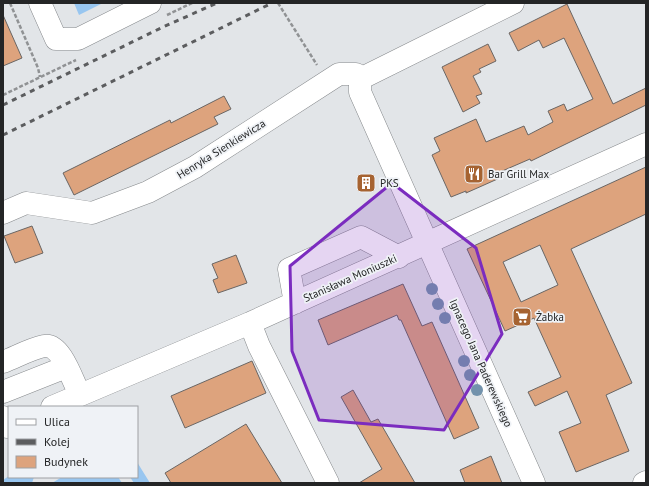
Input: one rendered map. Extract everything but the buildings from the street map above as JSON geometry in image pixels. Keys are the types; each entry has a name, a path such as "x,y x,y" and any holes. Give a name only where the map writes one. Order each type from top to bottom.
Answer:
{"street":[{"path":"40,3 56,39 78,39 150,3"},
{"path":"428,243 360,92 362,78 513,3"},
{"name":"Henryka Sienkiewicza","path":"3,213 26,203 92,213 148,192 195,167 339,74 356,74 362,78"},
{"name":"Stanisława Moniuszki","path":"54,406 250,323 646,144"},
{"path":"295,303 290,269 354,240 361,237 398,257"},
{"name":"Ignacego Jana Paderewskiego","path":"428,243 534,483"},
{"path":"250,323 259,346 328,483"},
{"path":"3,362 45,345 54,347 61,354 80,395"},
{"path":"3,392 66,367"}],"path":[{"path":"10,3 38,68 40,77"},
{"path":"278,3 313,62"}],"highlighted area":[{"path":"392,183 476,248 502,334 444,430 319,420 292,351 290,266"}],"shaded area":[{"path":"74,3 103,3 79,15"},
{"path":"138,464 150,483 134,483 131,478 138,478"},
{"path":"8,477 8,478 34,478 32,483 3,483 3,480"},
{"path":"60,478 119,478 122,483 52,483"}],"railway":[{"path":"3,105 163,27 217,3"},
{"path":"3,135 272,3"}],"place":[{"name":"Bar Grill Max","path":"474,174"},
{"name":"PKS","path":"366,183"},
{"name":"Żabka","path":"522,317"}]}
